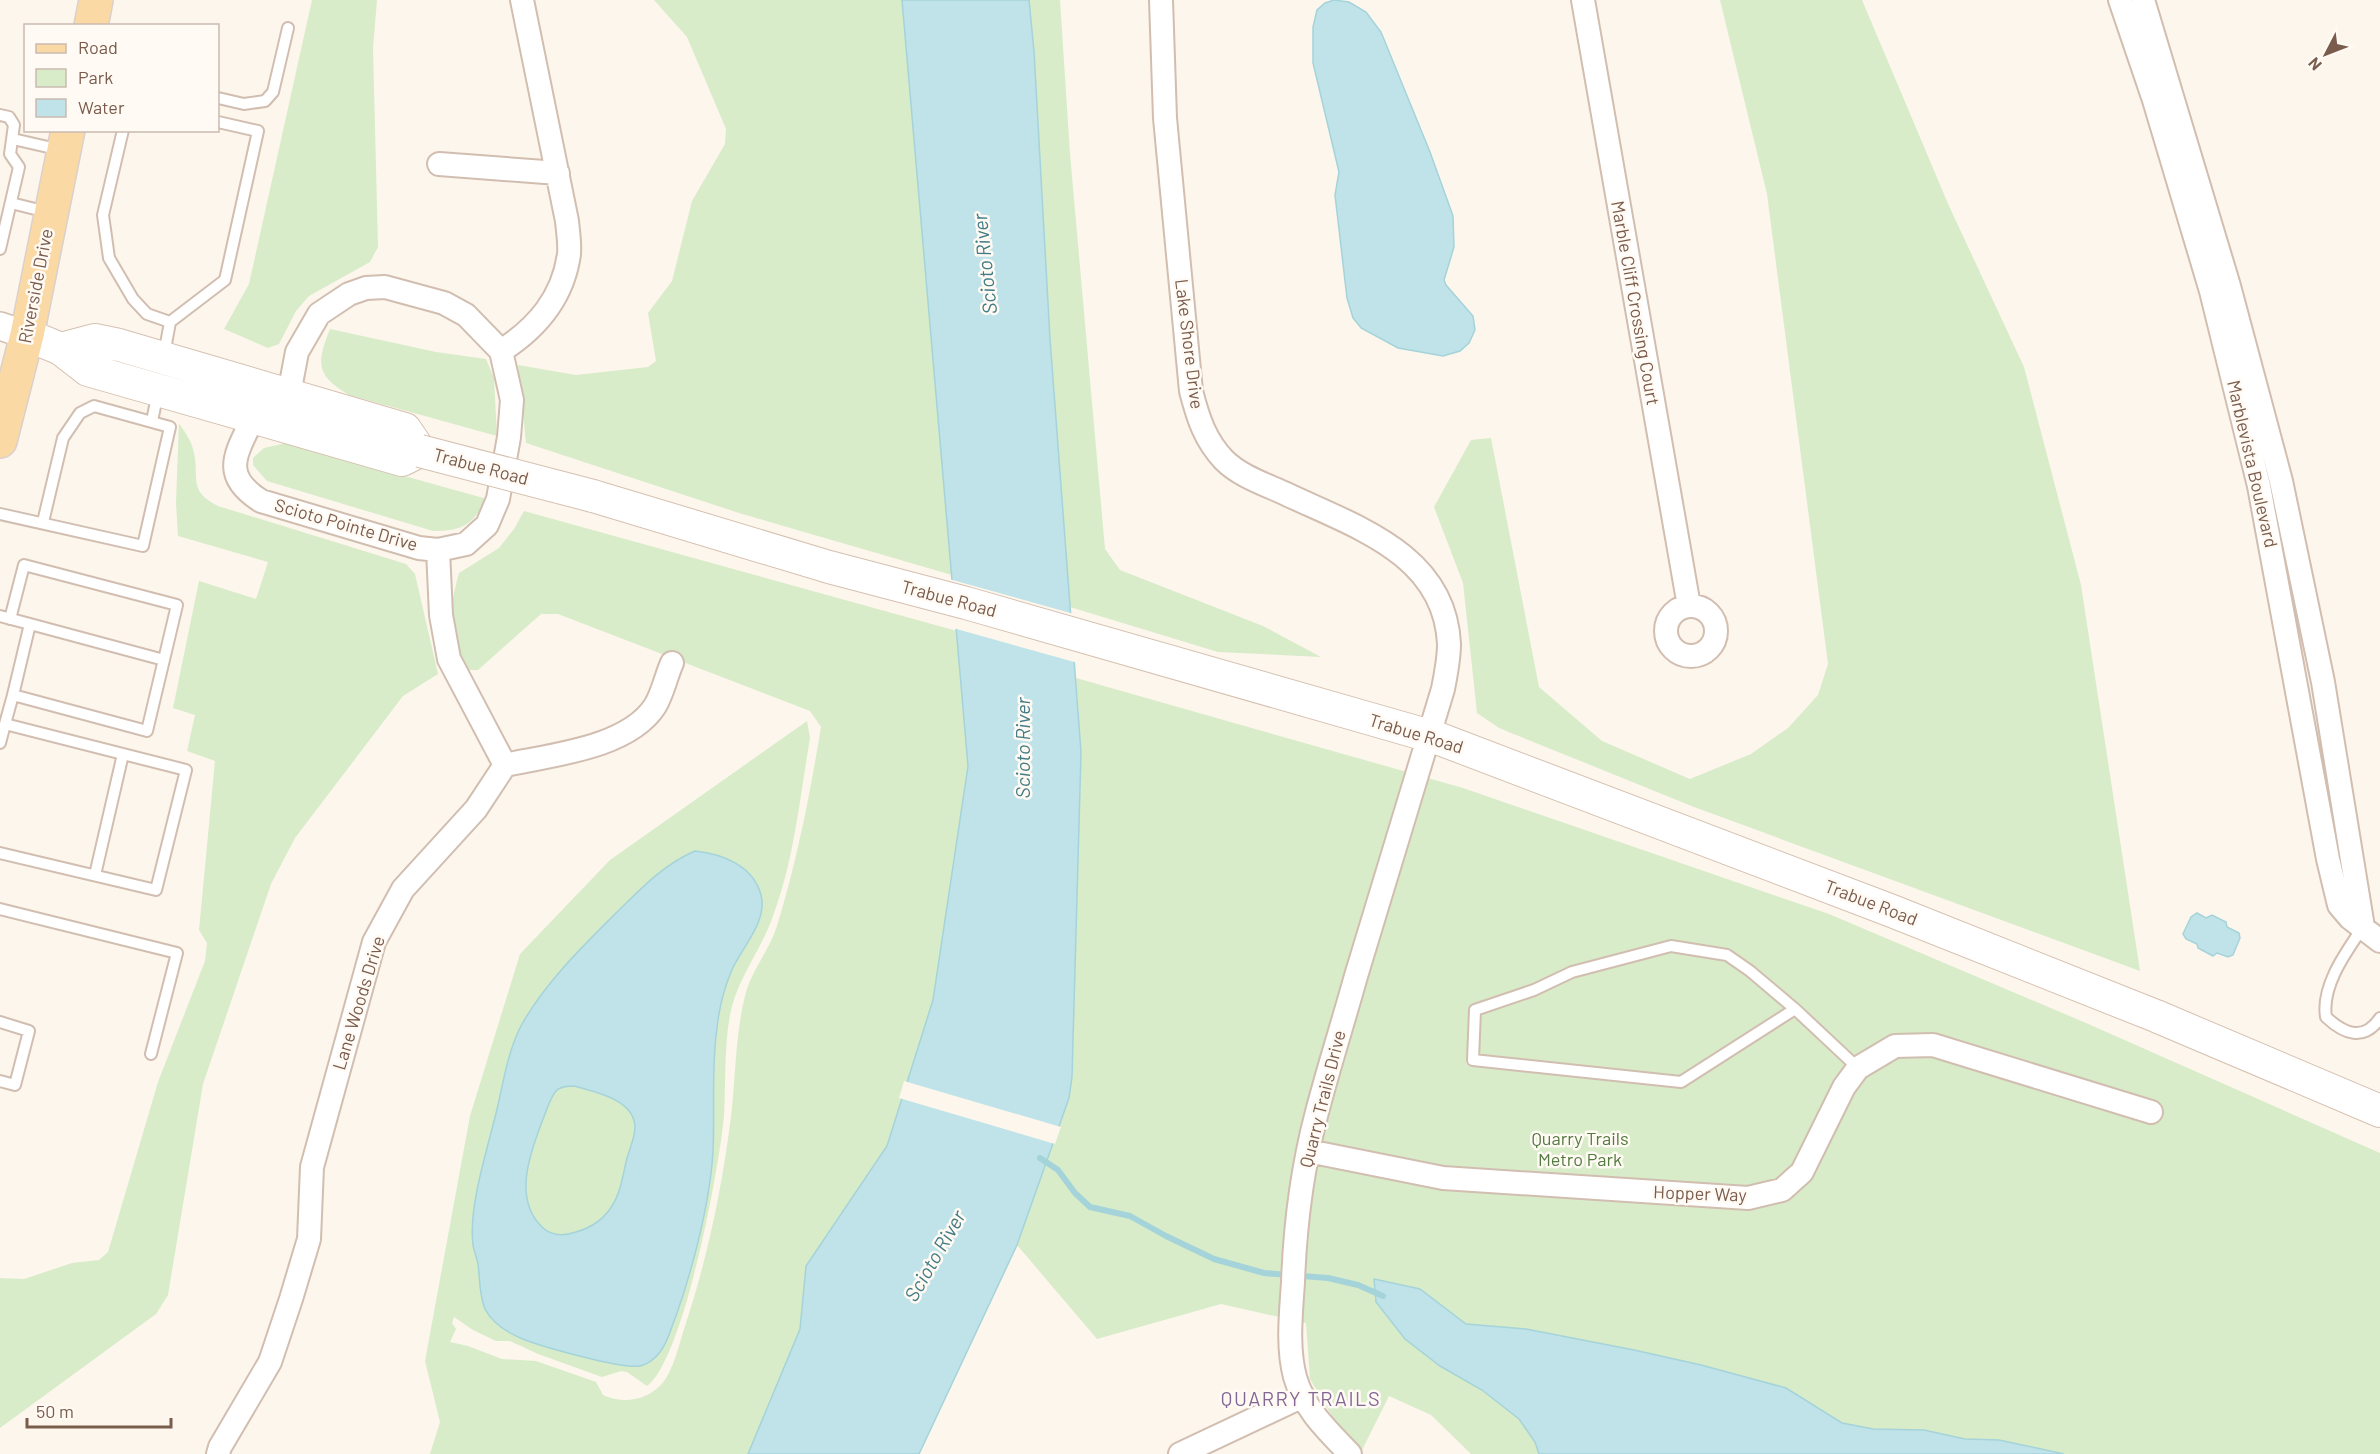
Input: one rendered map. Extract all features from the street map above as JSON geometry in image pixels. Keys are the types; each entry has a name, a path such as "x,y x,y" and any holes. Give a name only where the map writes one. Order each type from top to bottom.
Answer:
{"main road":[{"path":"91,24 96,0"},
{"name":"Riverside Drive","path":"0,441 13,331 51,213 66,141"},
{"name":"Trabue Road","path":"13,331 62,349 88,370 402,460 420,451"},
{"name":"Trabue Road","path":"62,349 95,340 164,358 405,429 420,451 593,496 829,567 966,603 1429,736 1924,924 2156,1016 2380,1111"}],"street":[{"path":"289,394 297,352 318,314 349,294 366,288 385,287 444,303 466,315 501,351 518,340 554,303 563,281 569,253 567,221 522,0"},
{"name":"Lake Shore Drive","path":"1161,0 1166,130 1191,391 1199,423 1215,449 1237,471 1375,536 1413,563 1432,587 1444,615 1449,646 1443,689 1429,736"},
{"name":"Marble Cliff Crossing Court","path":"1583,0 1689,606"},
{"name":"Marblevista Boulevard","path":"2120,0 2163,97"},
{"name":"Marblevista Boulevard","path":"2143,0 2163,97 2220,288 2270,483 2310,684 2351,855 2376,937"},
{"path":"439,164 558,172"},
{"name":"Scioto Pointe Drive","path":"253,418 235,457 236,475 246,491 261,501 419,548 438,550 466,544 487,525 498,499 509,436 512,400 501,351"},
{"path":"438,550 441,615 449,659 505,765 581,748 623,734 641,723 656,704 672,663"},
{"name":"Marblevista Boulevard","path":"2310,684 2328,859 2339,905 2350,918 2376,937"},
{"name":"Quarry Trails Drive","path":"1350,1454 1319,1423 1296,1379 1292,1359 1291,1314 1295,1235 1308,1151 1318,1106 1429,736"},
{"name":"Lane Woods Drive","path":"217,1452 270,1362 291,1299 309,1239 312,1167 374,942 403,889 476,809 505,765"},
{"name":"Hopper Way","path":"1308,1151 1443,1178 1748,1198 1782,1190 1802,1172 1844,1087 1858,1068 1895,1046 1933,1045 2151,1112"},
{"path":"1180,1454 1303,1395"}],"lane":[{"path":"219,98 244,104 265,101 273,92 288,28"},
{"path":"0,115 9,117 14,125 10,154 19,167 0,249"},
{"path":"164,358 170,322 225,280 258,131 219,122"},
{"path":"123,132 103,215 108,258 133,299 147,314 170,322"},
{"path":"13,140 66,141"},
{"path":"11,203 51,213"},
{"path":"152,422 158,389"},
{"path":"0,514 143,546 170,426 94,406 80,413 63,438 43,522"},
{"path":"13,695 147,731 164,660 177,605 24,565 5,617 164,660"},
{"path":"0,743 30,624"},
{"path":"0,853 156,890 186,770 5,723"},
{"path":"95,875 123,754"},
{"path":"2328,859 2351,855"},
{"path":"0,909 177,953 151,1054"},
{"path":"2376,937 2346,952 2324,1005 2326,1017 2332,1023 2348,1031 2364,1033 2373,1029 2380,1018"},
{"path":"1795,1009 1681,1082 1473,1060 1475,1010 1534,990 1572,972 1671,946 1727,955 1795,1009 1858,1068"},
{"path":"0,1022 29,1031 15,1085 0,1081"}],"green space":[{"path":"312,0 377,0 373,48 378,247 370,262 309,296 296,311 279,344 268,348 224,329 249,284"},
{"path":"654,0 902,0 952,575 739,513 526,443 518,365 576,375 648,367 656,361 648,313 672,281 692,201 725,144 726,129 687,37"},
{"path":"1029,0 1060,0 1070,154 1105,549 1120,570 1263,626 1321,657 1218,652 1070,607 1050,339 1034,51"},
{"path":"1720,0 1862,0 1949,206 2024,367 2081,585 2140,971 1694,807 1499,728 1477,713 1463,583 1434,507 1471,440 1491,438 1539,687 1602,741 1690,779 1751,754 1788,728 1818,695 1828,664 1767,194"},
{"path":"330,329 436,352 486,359 494,378 497,436 349,395 338,388 325,375 322,368 322,351"},
{"path":"179,423 192,446 198,488 208,500 218,506 406,564 415,574 438,674 403,696 295,838 271,884 203,1084 168,1295 156,1314 0,1428 0,1278 24,1279 72,1263 99,1260 108,1252 158,1082 205,961 207,943 199,930 215,761 187,751 195,715 173,708 199,581 256,599 268,562 178,536 176,503"},
{"path":"286,443 487,499 466,525 452,530 433,531 267,481 253,465 253,458 264,448"},
{"path":"524,511 957,631 968,766 933,1000 887,1147 806,1266 800,1329 748,1454 430,1454 440,1422 425,1361 470,1116 520,954 610,860 807,721 810,738 791,851 773,916 733,1002 727,1040 724,1115 708,1216 687,1302 661,1369 647,1386 627,1372 621,1371 602,1377 538,1354 510,1341 496,1341 473,1330 454,1317 452,1323 456,1329 450,1342 502,1359 536,1361 596,1382 603,1395 611,1398 626,1400 641,1398 655,1390 666,1379 678,1349 699,1278 717,1205 729,1132 739,1029 745,996 751,978 774,935 784,902 802,827 821,727 810,711 558,614 541,614 478,670 467,670 457,643 451,613 459,573 499,548"},
{"name":"Quarry Trails Metro Park","path":"1076,678 1463,788 1829,914 2086,1023 2380,1153 2380,1454 1471,1454 1431,1415 1389,1396 1361,1452 1339,1428 1310,1379 1306,1323 1221,1304 1097,1339 1017,1245 1069,1098 1072,1077 1081,752"}],"water":[{"name":"Scioto River","path":"902,0 1029,0 1034,51 1050,339 1081,752 1072,1077 1069,1098 1017,1245 919,1454 748,1454 800,1329 806,1266 887,1146 933,1000 968,766"},
{"path":"1334,0 1349,2 1366,12 1381,32 1430,152 1453,216 1454,247 1444,280 1473,316 1475,330 1469,343 1460,351 1443,356 1398,348 1361,328 1353,318 1347,298 1335,195 1339,172 1313,63 1313,27 1317,10 1325,3"},
{"path":"695,851 716,855 744,869 757,885 761,895 761,915 735,963 720,1006 714,1059 714,1137 711,1171 700,1235 689,1277 663,1348 648,1363 630,1366 582,1357 519,1338 497,1324 488,1315 482,1298 472,1229 480,1175 507,1063 522,1024 564,966 589,940 652,879","holes":["574,1086 602,1094 621,1103 633,1117 634,1135 620,1189 609,1211 596,1222 581,1230 567,1234 554,1234 542,1227 533,1215 526,1189 527,1174 534,1145 551,1100 559,1089"]},
{"path":"2197,913 2206,918 2212,915 2226,922 2227,927 2239,933 2240,938 2233,955 2228,957 2217,953 2213,956 2186,939 2183,934 2191,917"},
{"path":"1374,1279 1420,1289 1466,1324 1526,1329 1634,1350 1786,1388 1842,1423 1873,1429 1924,1430 1965,1439 1999,1440 2064,1454 1539,1454 1535,1442 1519,1419 1482,1390 1440,1366 1405,1339 1376,1302"}],"pier":[{"path":"949,579 1074,614 1078,663 953,628"},
{"path":"904,1081 1061,1127 1055,1144 899,1098"}],"waterway":[{"path":"1040,1158 1058,1170 1075,1193 1090,1207 1130,1216 1214,1259 1264,1273 1328,1278 1358,1285 1383,1296"}],"district":[{"name":"QUARRY TRAILS","path":"1301,1399"}]}
